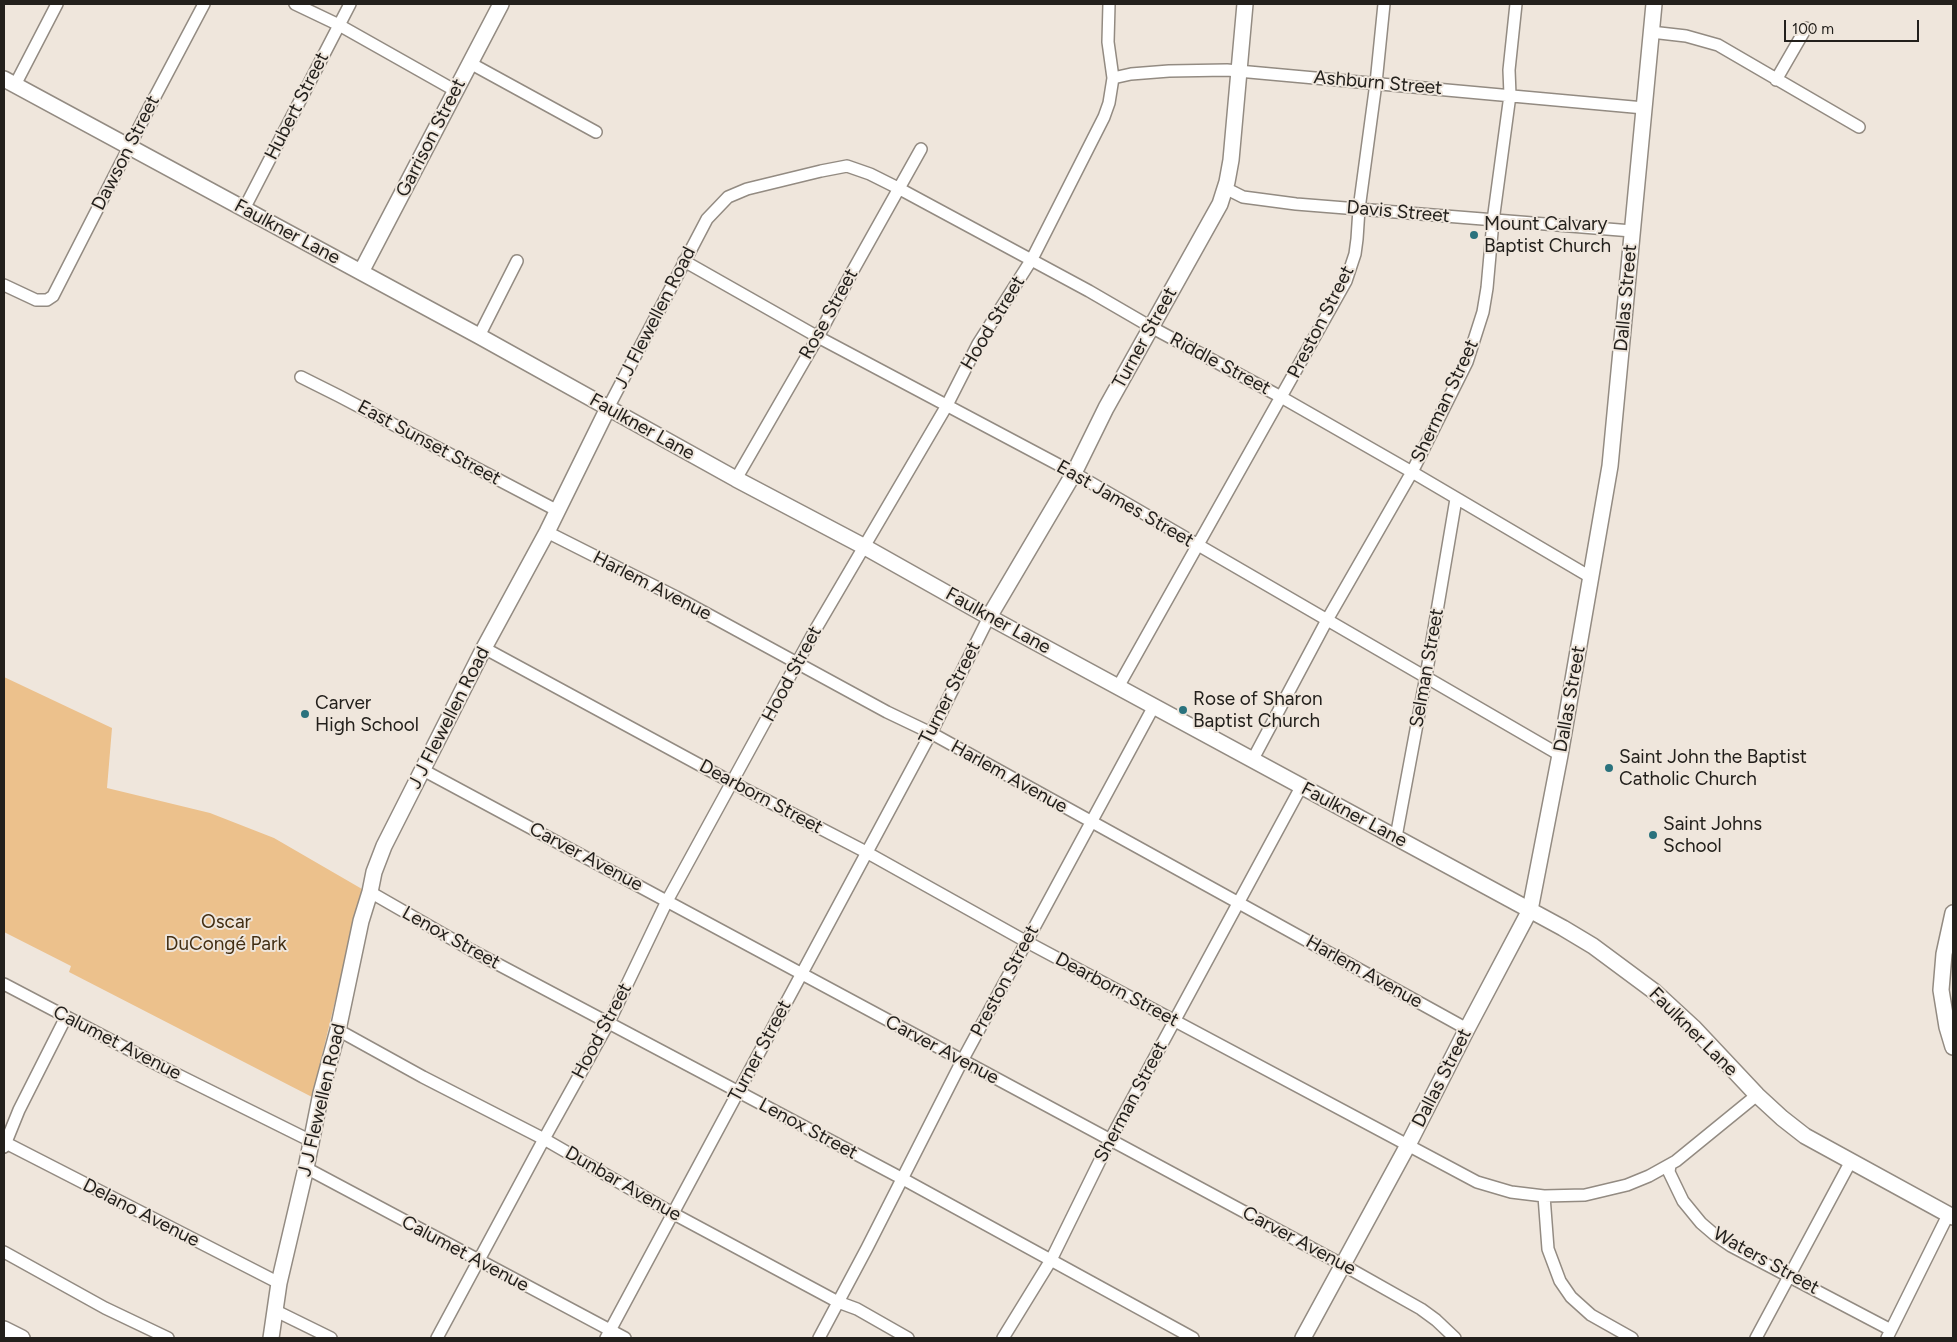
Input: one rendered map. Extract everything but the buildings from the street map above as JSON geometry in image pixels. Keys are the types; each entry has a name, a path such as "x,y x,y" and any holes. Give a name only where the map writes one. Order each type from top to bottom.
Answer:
{"street":[{"path":"9,82 57,4"},
{"name":"Dawson Street","path":"4,285 36,300 47,300 53,296 204,4"},
{"path":"295,4 339,25 456,91"},
{"name":"Hubert Street","path":"244,209 350,4"},
{"name":"Garrison Street","path":"361,272 501,4"},
{"name":"Hood Street","path":"437,1338 609,1022 668,901 798,663 863,546 946,407 978,344 1032,259 1104,117 1109,103 1113,78 1108,42 1109,4"},
{"name":"Turner Street","path":"608,1334 931,733 989,617 1074,474 1106,408 1211,222 1225,188 1231,160 1245,4"},
{"name":"Preston Street","path":"1118,687 1346,281 1354,254 1384,4"},
{"name":"Sherman Street","path":"1252,760 1327,620 1412,472 1467,362 1483,312 1510,95 1509,70 1516,4"},
{"name":"Dallas Street","path":"1303,1338 1408,1145 1466,1029 1530,910 1592,578 1615,426 1654,4"},
{"path":"1776,80 1806,28"},
{"path":"1651,32 1686,36 1712,43 1859,127"},
{"path":"470,63 596,132"},
{"name":"Ashburn Street","path":"1113,78 1131,74 1169,71 1238,71 1644,108"},
{"name":"Faulkner Lane","path":"9,82 361,272 736,479 863,546 989,617 1593,946 1654,992 1693,1026 1757,1095 1805,1136 1951,1216"},
{"name":"Rose Street","path":"736,479 818,337 898,188 921,150"},
{"name":"Riddle Street","path":"781,180 847,166 870,174 1032,259 1151,327 1281,397 1592,578"},
{"name":"J J Flewellen Road","path":"271,1338 279,1283 306,1168 321,1093 338,1030 360,920 384,846 484,648 558,511 608,408 707,219 728,197 747,188 781,180"},
{"name":"Davis Street","path":"1225,188 1243,197 1359,209 1632,231"},
{"path":"478,336 517,261"},
{"name":"East James Street","path":"684,261 946,407 1074,474 1560,755"},
{"name":"East Sunset Street","path":"300,377 340,396 558,511"},
{"name":"Selman Street","path":"1396,837 1456,499"},
{"name":"Harlem Avenue","path":"547,532 676,597 887,712 931,733 1466,1029"},
{"name":"Dearborn Street","path":"484,648 1476,1182 1512,1192 1544,1196 1585,1195 1608,1190 1649,1176 1670,1165 1692,1150 1757,1095"},
{"name":"Preston Street","path":"818,1338 903,1179 962,1061 1154,706"},
{"name":"Carver Avenue","path":"423,770 1342,1265 1421,1309 1455,1338"},
{"name":"Sherman Street","path":"1003,1338 1051,1260 1110,1140 1301,786"},
{"name":"Lenox Street","path":"370,892 472,950 903,1179 1193,1338"},
{"path":"1953,913 1944,954 1941,990 1947,1027 1953,1047"},
{"name":"Calumet Avenue","path":"4,984 162,1067 311,1140"},
{"path":"5,1144 19,1110 66,1017"},
{"name":"Dunbar Avenue","path":"338,1030 423,1077 544,1139 674,1214 838,1302 857,1309 908,1338"},
{"name":"Delano Avenue","path":"5,1144 279,1283"},
{"path":"1756,1338 1851,1162"},
{"name":"Waters Street","path":"1670,1165 1669,1172 1677,1191 1701,1223 1731,1246 1789,1276 1889,1334"},
{"name":"Calumet Avenue","path":"306,1168 608,1334 625,1338"},
{"path":"1544,1196 1548,1249 1560,1281 1571,1297 1591,1315 1632,1338"},
{"path":"1889,1334 1951,1216"},
{"path":"4,1252 106,1308 168,1338"},
{"path":"274,1310 331,1338"},
{"path":"4,1329 22,1338"}],"green space":[{"name":"Oscar DuCongé Park","path":"4,677 112,728 107,788 210,813 274,838 362,889 312,1097 69,972 71,966 4,932"}],"place":[{"name":"Mount Calvary Baptist Church","path":"1474,235"},
{"name":"Rose of Sharon Baptist Church","path":"1183,710"},
{"name":"Carver High School","path":"305,714"},
{"name":"Saint John the Baptist Catholic Church","path":"1609,768"},
{"name":"Saint Johns School","path":"1653,835"}]}
